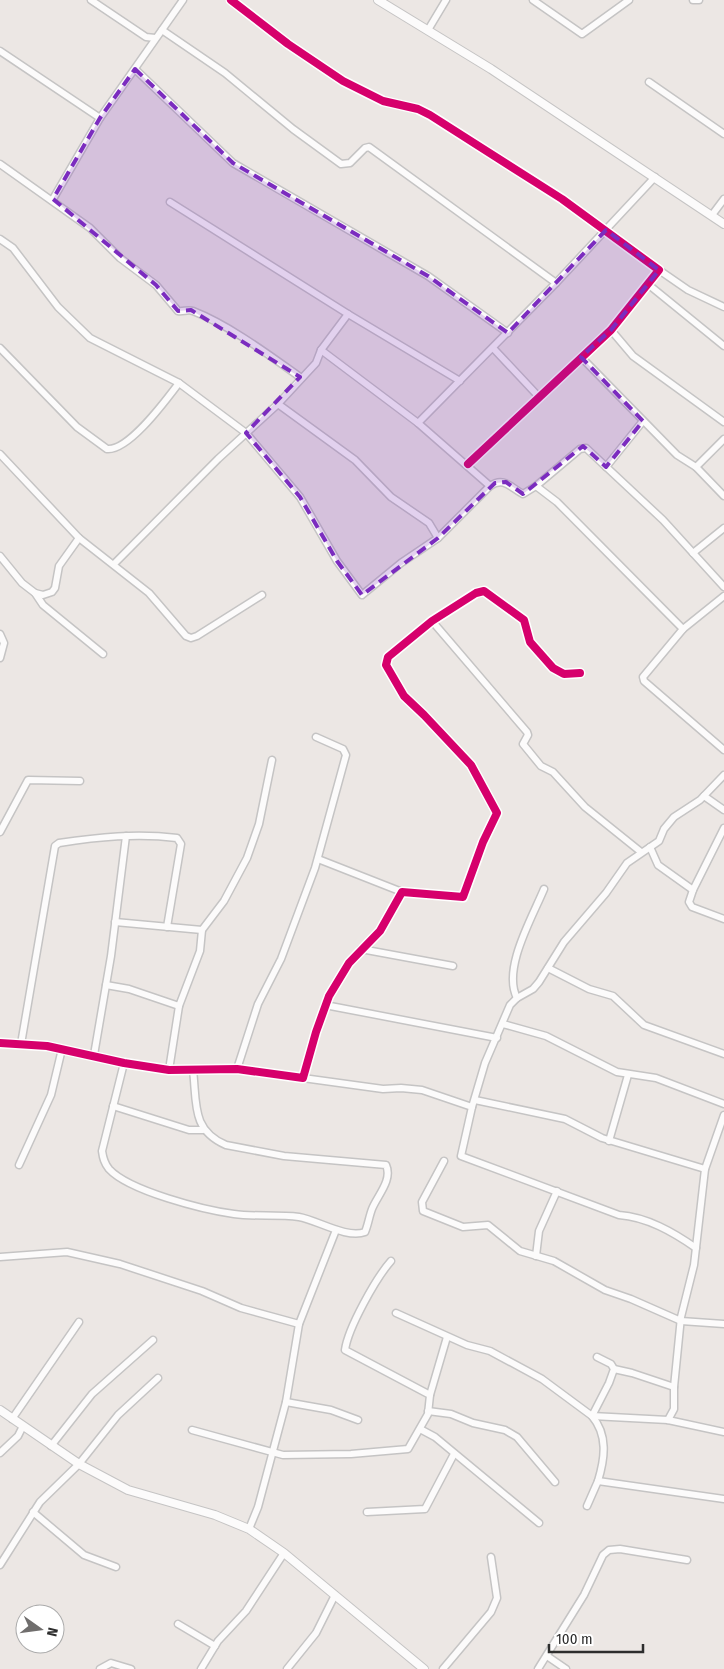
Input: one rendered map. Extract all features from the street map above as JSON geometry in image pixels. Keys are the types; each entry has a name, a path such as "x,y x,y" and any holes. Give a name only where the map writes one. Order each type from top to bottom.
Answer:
{"street":[{"path":"91,0 146,36 155,38"},
{"path":"53,199 100,118 183,0"},
{"path":"231,0 288,44 343,81 383,101 418,109 430,115 606,230 688,290 724,307"},
{"path":"378,0 492,69 724,224"},
{"path":"428,30 446,0"},
{"path":"536,1 582,34 586,34 629,0"},
{"path":"693,0 699,0"},
{"path":"162,30 224,73 293,129 342,164 350,163 365,148 369,147 556,283"},
{"path":"0,51 100,118"},
{"path":"135,69 233,163 406,265 428,276 508,333"},
{"path":"649,82 724,134"},
{"path":"0,164 53,199 90,228 120,258 156,285 178,311 191,310 208,319 254,345 300,377"},
{"path":"418,423 508,333 655,177"},
{"path":"712,215 724,199"},
{"path":"170,202 348,314 460,381"},
{"path":"0,239 13,248 58,307 90,338 179,383 246,433 300,497 337,561 362,595 401,563 438,538 490,486 499,481 506,482 522,494 536,486 584,447 663,520 724,587"},
{"path":"468,464 611,330 659,270"},
{"path":"648,285 724,346"},
{"path":"114,564 246,433 278,404 300,377 316,363 321,350 348,314"},
{"path":"611,330 633,356 724,422"},
{"path":"0,348 77,427 107,449 118,448 142,427 179,383"},
{"path":"493,348 539,397"},
{"path":"321,350 418,423 468,464 490,486"},
{"path":"581,357 676,455 696,467 724,496"},
{"path":"278,404 355,460 391,498 429,523 438,538"},
{"path":"606,467 642,420"},
{"path":"696,467 724,439"},
{"path":"717,447 724,453"},
{"path":"0,454 79,538 140,585 186,636 192,638 226,620 262,595"},
{"path":"536,486 557,502 683,629"},
{"path":"693,553 724,528"},
{"path":"35,593 52,592 55,588 59,566 79,538"},
{"path":"0,556 22,583 35,593 42,605 103,654"},
{"path":"318,859 402,892 463,897 483,842 497,813 471,765 404,696 386,665 388,657 432,621 476,593 484,592 502,602 524,620 530,642 553,668 564,674 580,673"},
{"path":"724,596 683,629 644,674 644,681 724,750"},
{"path":"432,621 527,732 528,736 523,744 541,766 554,772 585,807 641,852"},
{"path":"0,634 4,643 0,658"},
{"path":"236,1069 255,1011 281,959 318,859 346,754 343,749 316,736"},
{"path":"169,1070 179,1006 200,951 202,930 224,901 247,858 259,824 272,760"},
{"path":"696,1248 680,1237 646,1220 619,1215 461,1156 472,1107 485,1063 510,1004 533,989 564,942 606,893 627,862 659,841 664,828 674,817 704,796 724,775"},
{"path":"0,832 28,780 80,781"},
{"path":"704,796 724,810"},
{"path":"724,828 693,890 690,902 692,907 724,920"},
{"path":"21,1044 55,846 75,840 126,836 155,835 177,838 182,844 167,927"},
{"path":"94,1055 106,985 126,836"},
{"path":"650,847 658,865 693,890"},
{"path":"517,998 513,990 512,968 544,889"},
{"path":"303,1078 325,1005 343,972 361,949 380,931 402,892"},
{"path":"115,922 202,930"},
{"path":"361,949 453,966"},
{"path":"548,968 589,989 612,996 644,1025 724,1054"},
{"path":"106,985 129,989 179,1006"},
{"path":"325,1005 497,1038"},
{"path":"503,1024 546,1036 617,1072 656,1078 724,1104"},
{"path":"0,1044 21,1044 62,1049 124,1063 169,1070 236,1069 383,1089 416,1089 472,1107"},
{"path":"19,1164 51,1095 62,1049"},
{"path":"124,1063 102,1151 104,1162 118,1177 179,1202 209,1210 249,1216 300,1217 336,1230 365,1232 372,1209 383,1192 387,1170 386,1165 268,1154 226,1145 210,1137 203,1130 200,1122 193,1070"},
{"path":"609,1141 628,1075"},
{"path":"474,1100 565,1119 609,1141 705,1169"},
{"path":"113,1106 189,1130 203,1130"},
{"path":"668,1420 674,1409 674,1387 681,1321 696,1248 705,1169 723,1118"},
{"path":"444,1161 422,1202 423,1211 463,1227 488,1225 520,1251 554,1261 572,1270 592,1285 681,1321 724,1324"},
{"path":"536,1256 538,1232 557,1191"},
{"path":"249,1529 286,1402 299,1324 336,1230"},
{"path":"0,1257 67,1252 120,1264 202,1290 241,1308 299,1324"},
{"path":"391,1261 378,1277 360,1311 345,1350 410,1386 430,1394"},
{"path":"396,1313 447,1337 490,1351 542,1379 592,1416 600,1425 604,1438 598,1481 587,1506"},
{"path":"12,1419 78,1322"},
{"path":"192,1430 272,1453 294,1456 408,1449 428,1411 430,1394 447,1337"},
{"path":"51,1446 92,1394 152,1340"},
{"path":"592,1416 614,1369 612,1364 597,1357"},
{"path":"614,1369 674,1387"},
{"path":"0,1565 43,1499 79,1464 118,1415 158,1378"},
{"path":"286,1402 331,1410 358,1420"},
{"path":"0,1410 79,1464 135,1493 215,1515 249,1529 284,1552 424,1669"},
{"path":"428,1411 451,1414 473,1423 505,1430 517,1437 555,1482"},
{"path":"592,1416 668,1420 724,1432"},
{"path":"0,1453 18,1436 23,1426"},
{"path":"420,1429 435,1437 539,1524"},
{"path":"367,1512 425,1509 454,1454"},
{"path":"598,1481 724,1499"},
{"path":"33,1512 84,1555 116,1567"},
{"path":"538,1669 584,1595 603,1555 609,1550 620,1549 687,1560"},
{"path":"201,1669 215,1646 246,1611 284,1552"},
{"path":"444,1669 490,1612 497,1598 491,1557"},
{"path":"287,1669 316,1633 335,1595"},
{"path":"178,1624 215,1646"},
{"path":"547,1656 566,1669"},
{"path":"100,1669 111,1663 131,1669"}],"highlighted area":[{"path":"135,69 233,163 428,276 508,333 606,230 659,270 611,330 581,357 643,421 606,467 583,446 523,494 506,482 495,483 438,538 362,595 337,561 300,497 246,433 300,377 191,310 178,311 156,285 53,199 100,118"}],"cycle path":[{"path":"231,0 288,44 343,81 383,101 418,109 430,115 562,199 659,270 611,330 468,464"},
{"path":"0,1043 47,1046 124,1063 169,1070 237,1069 303,1078 316,1032 329,996 349,963 380,931 402,892 463,897 483,842 497,813 471,765 404,696 386,665 388,657 432,621 476,593 484,591 524,620 530,642 553,668 564,674 580,673"}]}
